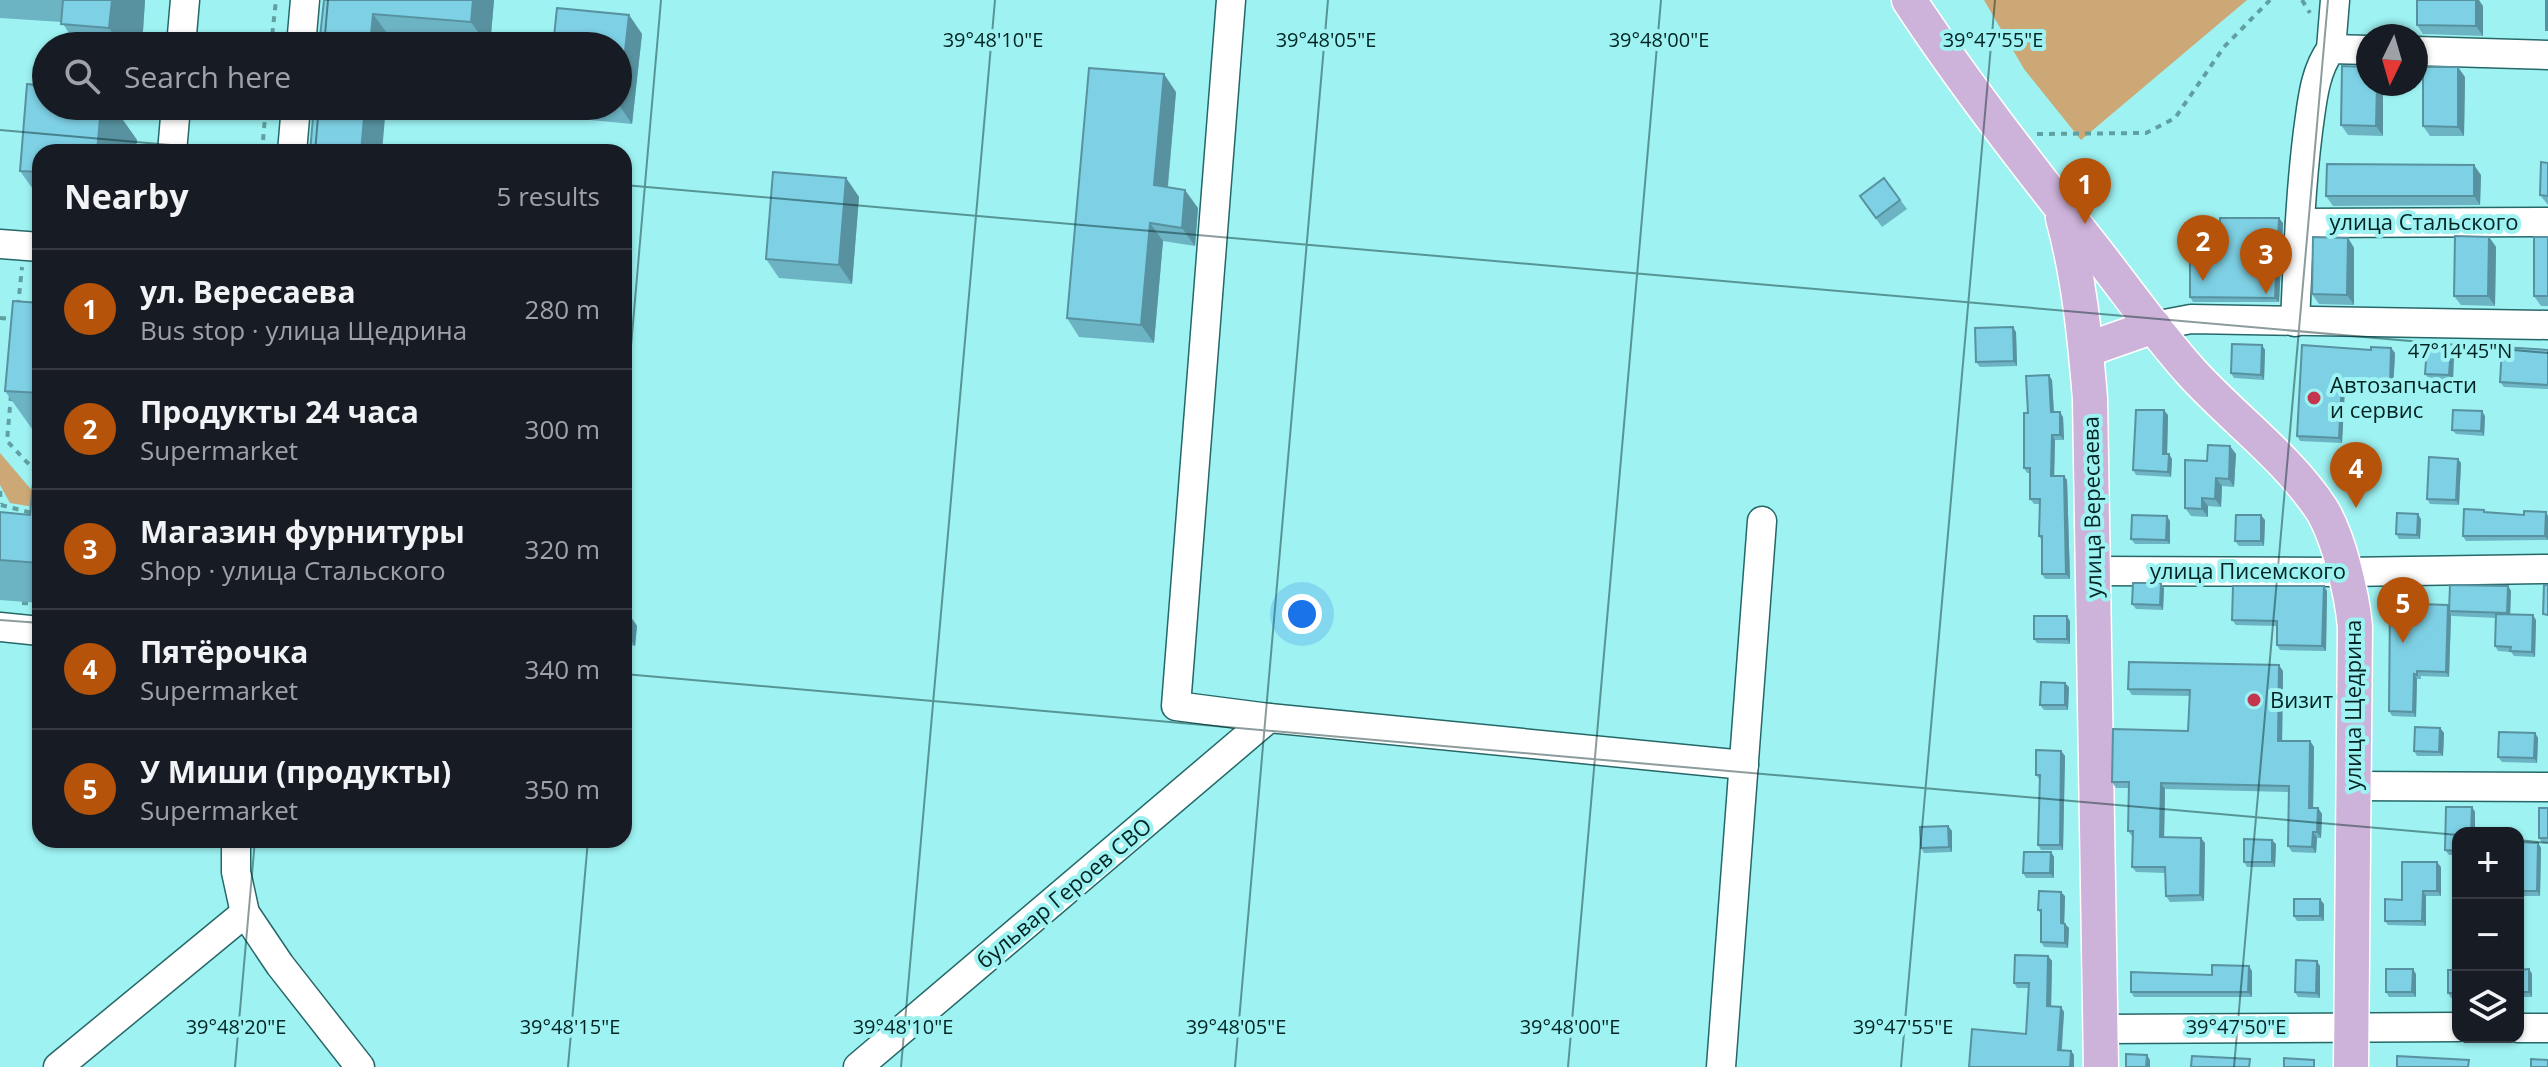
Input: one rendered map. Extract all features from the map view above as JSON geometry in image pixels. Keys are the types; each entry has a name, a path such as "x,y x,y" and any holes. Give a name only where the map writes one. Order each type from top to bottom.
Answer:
{"main road":[{"name":"улица Вересаева","path":"1909,0 1960,77 2060,206 2073,255 2090,399 2101,1067"},
{"name":"улица Щедрина","path":"2060,206 2192,373 2309,492 2324,514 2345,572 2352,594 2355,627 2351,1067"},
{"path":"2086,350 2154,326"}],"street":[{"path":"182,32 185,0"},
{"path":"302,32 305,0"},
{"path":"1231,0 1176,706 1744,765"},
{"name":"улица Стальского","path":"2295,322 2301,184 2321,63 2331,49 2335,0"},
{"path":"2331,49 2356,50"},
{"path":"2428,51 2548,55"},
{"path":"173,144 175,120"},
{"path":"293,144 295,120"},
{"name":"улица Стальского","path":"2300,223 2548,222"},
{"path":"2154,326 2191,319 2548,325"},
{"path":"1721,1067 1762,521"},
{"name":"улица Писемского","path":"2093,571 2548,569"},
{"path":"0,627 32,630"},
{"name":"бульвар Героев СВО","path":"858,1067 1269,718"},
{"path":"2353,786 2548,787"},
{"path":"236,848 236,872 245,913 280,965 360,1067"},
{"path":"58,1067 245,913"},
{"path":"2101,1029 2452,1027"},
{"path":"2524,1028 2548,1028"}],"path":[{"path":"273,32 276,0"},
{"path":"2004,134 2146,133 2175,118 2224,47 2270,0"},
{"path":"263,144 265,120"},
{"path":"0,318 17,319 21,246"},
{"path":"12,381 7,441 32,468"},
{"path":"0,428 8,429"},
{"path":"0,491 0,505 32,513"}],"shaded area":[{"path":"1984,0 2247,0 2081,140 2024,69"},
{"path":"0,453 32,490 32,507 10,503 0,485"}],"building":[{"path":"63,0 112,0 109,28 61,24"},
{"path":"324,0 473,0 471,22 373,14 371,32 321,32"},
{"path":"2417,0 2476,0 2476,26 2417,24"},
{"path":"2548,0 2548,30 2546,30"},
{"path":"557,8 629,15 627,32 554,32"},
{"path":"2342,66 2356,67 2356,96 2377,96 2376,126 2341,125"},
{"path":"2428,67 2458,67 2458,127 2423,126 2423,96 2428,96"},
{"path":"1089,68 1164,74 1154,185 1185,190 1182,228 1150,223 1141,325 1067,318"},
{"path":"27,84 32,85 32,120 100,120 98,144 32,144 32,172 20,171"},
{"path":"313,120 364,120 362,144 311,144"},
{"path":"2541,162 2548,163 2548,196 2540,195"},
{"path":"2327,164 2474,165 2474,196 2326,196"},
{"path":"773,172 846,178 839,265 766,259"},
{"path":"1884,178 1900,200 1876,218 1860,196"},
{"path":"2220,218 2279,218 2275,298 2190,297 2190,255 2220,255"},
{"path":"2455,236 2489,237 2488,296 2454,296"},
{"path":"2313,237 2348,238 2347,295 2312,294"},
{"path":"2534,237 2548,237 2548,296 2534,296"},
{"path":"13,301 32,302 32,393 5,391"},
{"path":"2013,327 2014,361 1976,362 1975,328"},
{"path":"2232,344 2262,345 2261,375 2231,373"},
{"path":"2302,345 2371,350 2371,347 2391,348 2390,385 2342,382 2339,438 2297,436"},
{"path":"2427,347 2451,348 2449,375 2425,374"},
{"path":"2502,347 2548,350 2548,385 2500,382"},
{"path":"2049,375 2051,412 2060,412 2060,435 2052,435 2051,476 2064,476 2066,574 2042,574 2040,499 2030,499 2030,468 2024,468 2024,413 2028,413 2026,376"},
{"path":"2136,410 2164,410 2163,454 2169,454 2168,472 2133,470"},
{"path":"2453,410 2482,411 2481,431 2452,430"},
{"path":"2208,445 2230,446 2229,479 2216,478 2215,499 2202,498 2202,509 2185,508 2185,460 2207,461"},
{"path":"2429,457 2458,459 2456,500 2427,499"},
{"path":"32,494 32,562 0,560 0,512 30,515"},
{"path":"2464,509 2524,515 2524,511 2546,512 2545,536 2463,536"},
{"path":"2397,513 2418,514 2417,535 2396,534"},
{"path":"2132,515 2167,516 2166,540 2131,539"},
{"path":"2236,515 2261,515 2261,541 2235,541"},
{"path":"2133,583 2161,583 2160,605 2132,604"},
{"path":"2450,585 2508,586 2507,613 2449,611"},
{"path":"2544,585 2548,585 2548,615 2543,614"},
{"path":"2233,586 2324,586 2322,646 2277,645 2277,621 2232,620"},
{"path":"2390,603 2448,605 2446,672 2417,671 2417,675 2414,674 2413,712 2389,711"},
{"path":"2496,614 2533,615 2532,652 2510,651 2511,647 2495,646"},
{"path":"2034,616 2067,616 2067,639 2034,639"},
{"path":"2129,662 2279,665 2278,741 2310,741 2309,808 2318,808 2317,832 2313,832 2312,847 2288,846 2289,786 2161,783 2160,837 2201,838 2200,895 2166,896 2165,867 2132,867 2133,831 2128,831 2129,782 2112,782 2113,729 2188,731 2190,690 2128,689"},
{"path":"2041,682 2065,683 2065,705 2040,705"},
{"path":"2415,727 2440,728 2439,752 2414,751"},
{"path":"2499,732 2535,733 2534,758 2498,757"},
{"path":"2036,750 2061,751 2060,845 2038,845 2040,775 2036,775"},
{"path":"2446,807 2472,807 2471,827 2452,827 2452,851 2445,850"},
{"path":"2539,808 2548,808 2548,838 2539,838"},
{"path":"1948,826 1949,847 1921,848 1920,827"},
{"path":"2244,839 2272,840 2272,862 2244,862"},
{"path":"2524,842 2538,843 2537,891 2524,891"},
{"path":"2024,852 2051,852 2050,873 2023,873"},
{"path":"2402,862 2437,862 2437,891 2423,891 2422,921 2385,921 2385,899 2402,900"},
{"path":"2039,891 2061,892 2061,923 2065,924 2065,943 2041,942"},
{"path":"2294,899 2320,899 2320,916 2294,916"},
{"path":"2015,955 2048,956 2047,1006 2061,1007 2058,1050 2071,1051 2070,1067 1969,1067 1972,1029 2026,1034 2029,983 2014,983"},
{"path":"2296,960 2317,961 2316,993 2295,992"},
{"path":"2212,965 2249,966 2248,992 2131,992 2131,972 2212,975"},
{"path":"2386,969 2413,969 2412,992 2386,992"},
{"path":"2524,969 2529,969 2529,992 2524,992"},
{"path":"2448,970 2452,970 2452,993 2448,993"},
{"path":"2126,1054 2147,1055 2146,1067 2126,1067"},
{"path":"2192,1056 2250,1059 2249,1067 2191,1067"},
{"path":"2397,1056 2469,1060 2468,1067 2397,1067"},
{"path":"2284,1058 2314,1060 2314,1067 2284,1067"},
{"path":"2531,1059 2548,1060 2548,1067 2531,1067"}],"place":[{"name":"ул. Вересаева","path":"2085,224"},
{"name":"Продукты 24 часа","path":"2203,281"},
{"name":"Магазин фурнитуры","path":"2266,294"},
{"name":"Автозапчасти и сервис","path":"2314,398"},
{"name":"Пятёрочка","path":"2356,508"},
{"name":"У Миши (продукты)","path":"2403,643"},
{"name":"Визит","path":"2254,700"}]}
